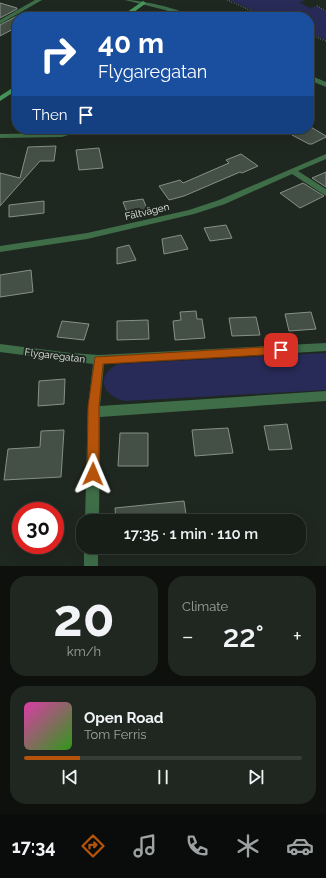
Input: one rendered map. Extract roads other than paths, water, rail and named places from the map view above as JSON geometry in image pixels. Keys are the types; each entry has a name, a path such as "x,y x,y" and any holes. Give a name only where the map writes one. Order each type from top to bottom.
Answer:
{"street":[{"path":"18,12 39,0"},
{"path":"128,0 173,12"},
{"path":"130,12 143,3"},
{"path":"0,22 12,15"},
{"path":"314,80 326,86"},
{"path":"0,99 12,91"},
{"path":"0,136 66,134"},
{"name":"Fältvägen","path":"0,249 88,236 168,218 222,202 326,156"},
{"path":"292,171 326,193"},
{"name":"Flygaregatan","path":"0,348 71,358 99,360 326,348"},
{"path":"92,514 94,412 99,360"},
{"path":"94,412 326,396"},
{"path":"91,554 91,566"}]}
